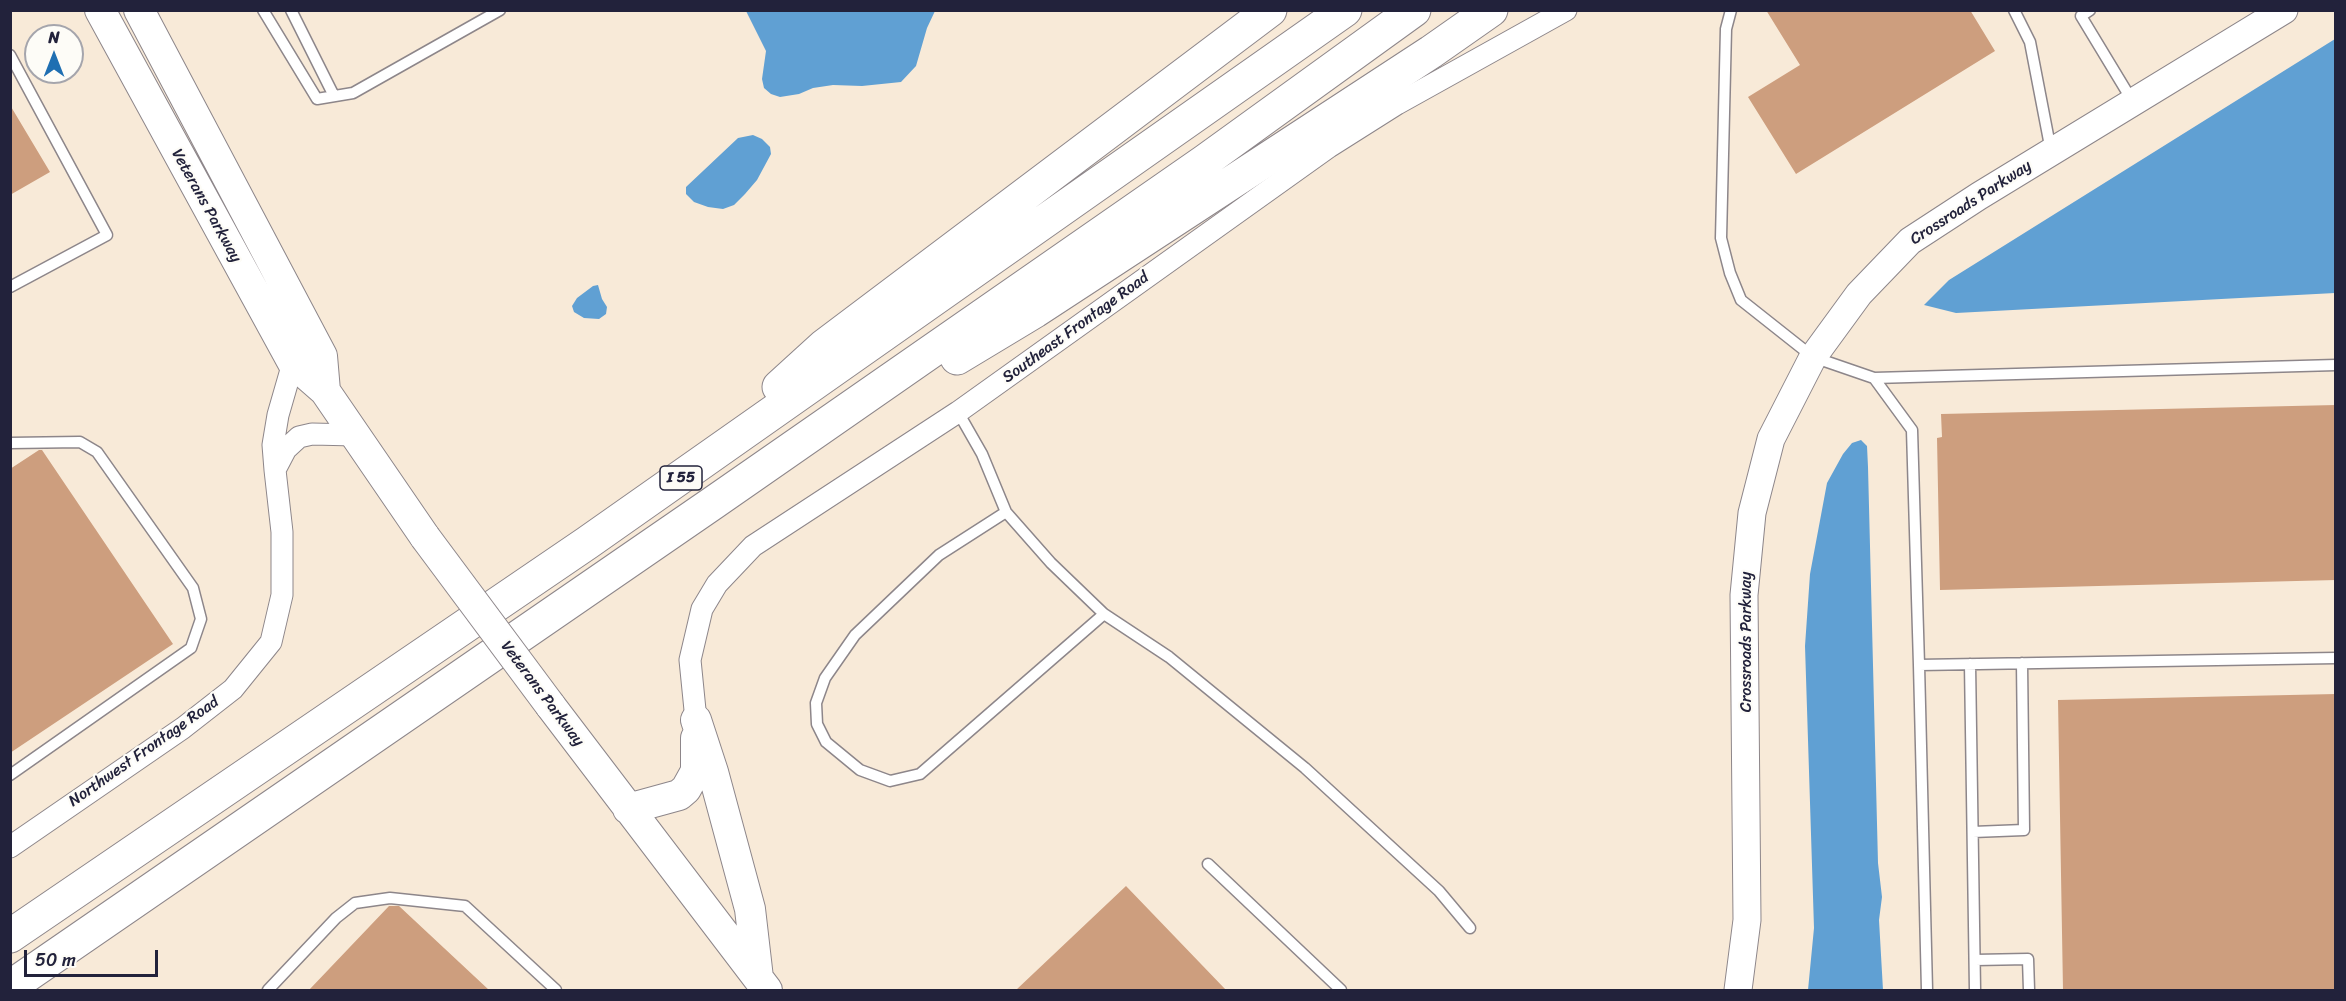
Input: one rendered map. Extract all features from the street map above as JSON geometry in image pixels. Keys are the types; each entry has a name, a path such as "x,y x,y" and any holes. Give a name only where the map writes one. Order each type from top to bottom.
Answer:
{"highway":[{"path":"688,472 824,346 1270,10"},
{"name":"I 55","path":"10,936 587,543 1345,10"},
{"name":"I 55","path":"10,987 1205,161 1414,10"},
{"path":"713,503 1035,311 1421,59 1491,10"}],"main road":[{"name":"Veterans Parkway","path":"100,10 293,363 325,391 425,537 762,984"},
{"name":"Veterans Parkway","path":"139,10 322,356 325,391"},
{"path":"628,809 679,795 687,789 696,771 696,720"},
{"path":"696,720 713,772 750,909 762,984"}],"street":[{"name":"Southeast Frontage Road","path":"696,720 690,660 702,609 717,584 753,546 958,412 1329,147 1397,104 1566,10"},
{"name":"Crossroads Parkway","path":"1738,990 1748,920 1744,595 1752,513 1771,439 1813,357 1859,294 1910,241 1979,196 2284,10"},
{"name":"Northwest Frontage Road","path":"10,847 183,728 233,689 271,642 282,595 282,532 273,445 278,415 293,363"},
{"path":"275,470 286,449 298,437 312,434 355,435"}],"lane":[{"path":"263,10 317,99 354,93 500,10"},
{"path":"291,10 334,96"},
{"path":"1731,10 1726,29 1721,238 1730,273 1742,300 1813,357 1874,378 2336,365"},
{"path":"2014,10 2030,42 2051,152"},
{"path":"2090,10 2081,16 2133,102"},
{"path":"10,55 107,235 10,287"},
{"path":"1874,378 1912,430 1927,990"},
{"path":"958,412 982,454 1006,512 1051,563 1104,614 1169,657 1305,768 1438,891 1470,928"},
{"path":"10,443 80,442 97,452 193,588 201,619 190,648 10,775"},
{"path":"1006,512 939,555 855,635 825,678 816,704 817,724 826,742 860,770 890,781 920,774 1104,614"},
{"path":"1919,665 2336,658"},
{"path":"1973,832 2024,830 2022,663"},
{"path":"1970,664 1975,990"},
{"path":"1208,864 1341,990"},
{"path":"268,990 336,918 355,903 390,898 465,906 556,990"},
{"path":"1975,960 2028,959 2029,990"}],"water":[{"path":"746,11 935,11 927,28 916,66 901,82 862,86 833,85 780,97 764,88 762,79 766,51"},
{"path":"2335,39 2335,293 1956,313 1924,305 1949,280"},
{"path":"753,135 762,139 770,147 771,154 757,180 734,205 723,209 708,207 694,202 686,194 686,187 738,138"},
{"path":"598,285 607,307 606,314 599,319 584,318 574,312 572,306 577,298"},
{"path":"1861,440 1867,446 1868,467 1878,863 1882,897 1879,920 1883,990 1808,990 1814,928 1805,646 1810,574 1827,483 1843,454 1852,443"}],"building":[{"path":"1766,10 1970,10 1995,51 1796,174 1748,97 1800,65"},
{"path":"10,105 50,172 10,195"},
{"path":"2336,405 2336,580 1940,590 1937,438 1942,437 1941,414"},
{"path":"42,450 173,644 10,753 10,469"},
{"path":"2336,694 2336,990 2063,990 2058,700"},
{"path":"1126,886 1226,990 1016,990"},
{"path":"389,906 399,906 489,990 309,990"}]}
